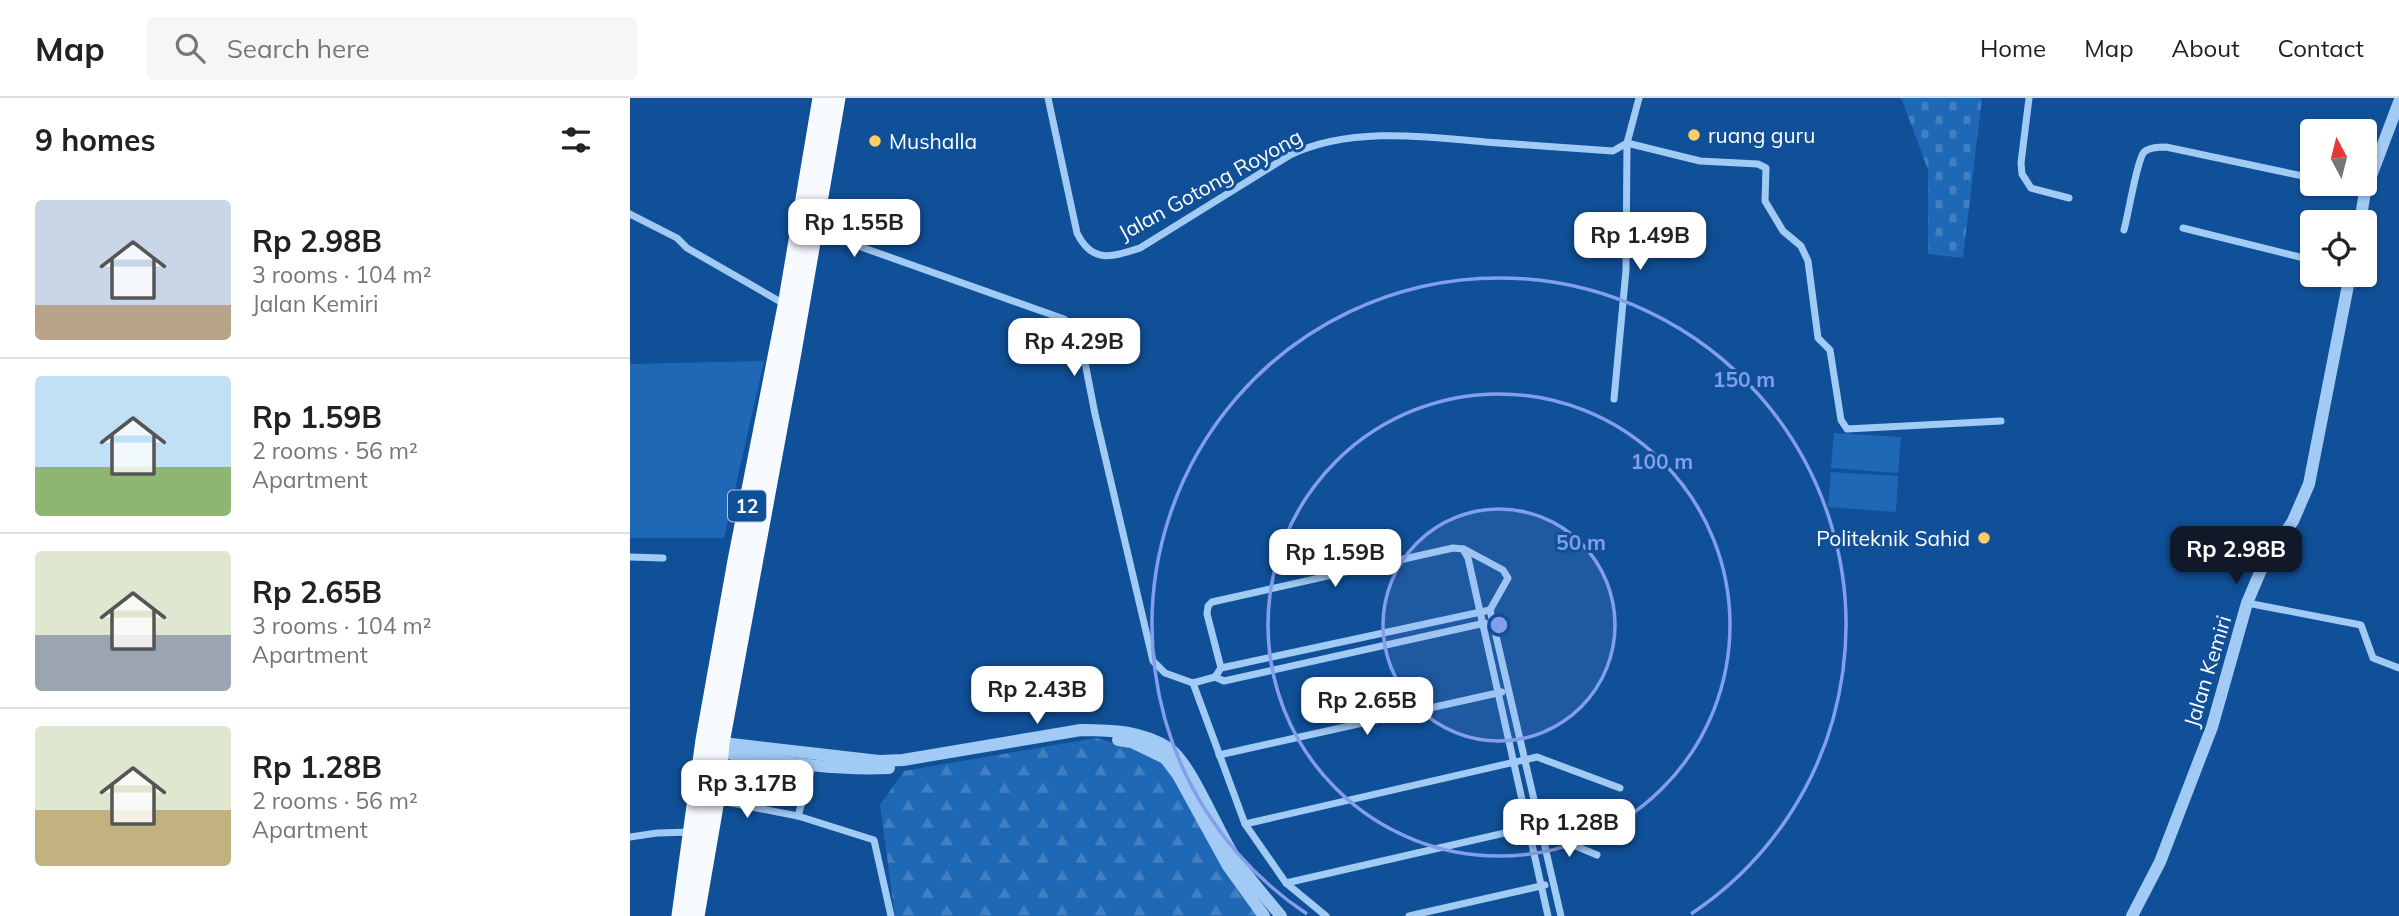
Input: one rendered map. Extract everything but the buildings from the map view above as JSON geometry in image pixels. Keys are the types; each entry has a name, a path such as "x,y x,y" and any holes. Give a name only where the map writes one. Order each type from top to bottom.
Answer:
{"highway":[{"name":"12","path":"681,916 707,800 712,746 757,454 787,306 822,98"},
{"name":"12","path":"712,746 813,230 836,98"},
{"name":"12","path":"695,916 701,833"}],"street":[{"name":"Jalan Gotong Royong","path":"1048,98 1077,233 1089,251 1101,256 1118,255 1140,248 1290,155 1327,142 1351,138 1450,138 1613,151 1619,150 1627,143"},
{"path":"1614,399 1626,270 1627,143 1639,98"},
{"path":"2029,98 2022,174 2031,188 2069,198"},
{"path":"2377,166 2396,125 2399,102"},
{"path":"1627,143 1700,161 1758,164 1766,168 1765,201 1783,231 1801,246 1808,261 1818,338 1830,350 1841,420 1847,429 2001,421"},
{"path":"2124,230 2139,163 2144,152 2152,148 2166,146 2300,175"},
{"path":"630,214 677,238 687,248 787,306"},
{"path":"2183,228 2300,257"},
{"path":"813,230 1064,319 1075,327 1080,337 1095,414 1153,660 1164,673 1193,683 1215,677 1224,681 1492,621"},
{"name":"Jalan Kemiri","path":"2132,916 2160,862 2212,727 2247,603 2261,570 2293,521 2309,484 2348,287"},
{"path":"1221,668 1208,614 1208,606 1212,603 1453,548 1463,548 1503,570 1508,578 1490,610 1561,916"},
{"path":"1463,548 1468,558 1548,916"},
{"path":"630,557 663,558"},
{"path":"2247,603 2361,625 2373,658 2399,668"},
{"path":"1215,677 1221,668 1490,610"},
{"path":"1193,683 1245,824 1286,883 1326,916"},
{"path":"1219,755 1510,690"},
{"path":"712,746 879,761 903,760 1081,730 1138,734 1172,751 1185,768 1236,860 1281,916"},
{"path":"712,746 811,766 864,769 897,767 1076,738 1101,737 1132,742 1165,758 1178,775 1228,866 1264,916"},
{"path":"1245,824 1537,757 1620,788"},
{"path":"798,816 811,766"},
{"path":"707,800 798,816 874,839 891,916"},
{"path":"1286,883 1540,825"},
{"path":"630,837 657,833 701,833"},
{"path":"1543,840 1559,839 1597,855"},
{"path":"1409,916 1553,884"}],"green space":[{"path":"1899,98 1982,98 1963,258 1928,254 1928,170"},
{"path":"764,361 724,538 630,538 630,364"},
{"path":"1834,433 1901,437 1898,473 1831,468"},
{"path":"1831,472 1898,476 1896,512 1828,507"},
{"path":"1096,738 1154,754 1172,771 1258,916 895,916 880,805 904,771"}],"place":[{"name":"ruang guru","path":"1694,135"},
{"name":"Mushalla","path":"875,141"},
{"name":"Politeknik Sahid","path":"1984,538"}]}
